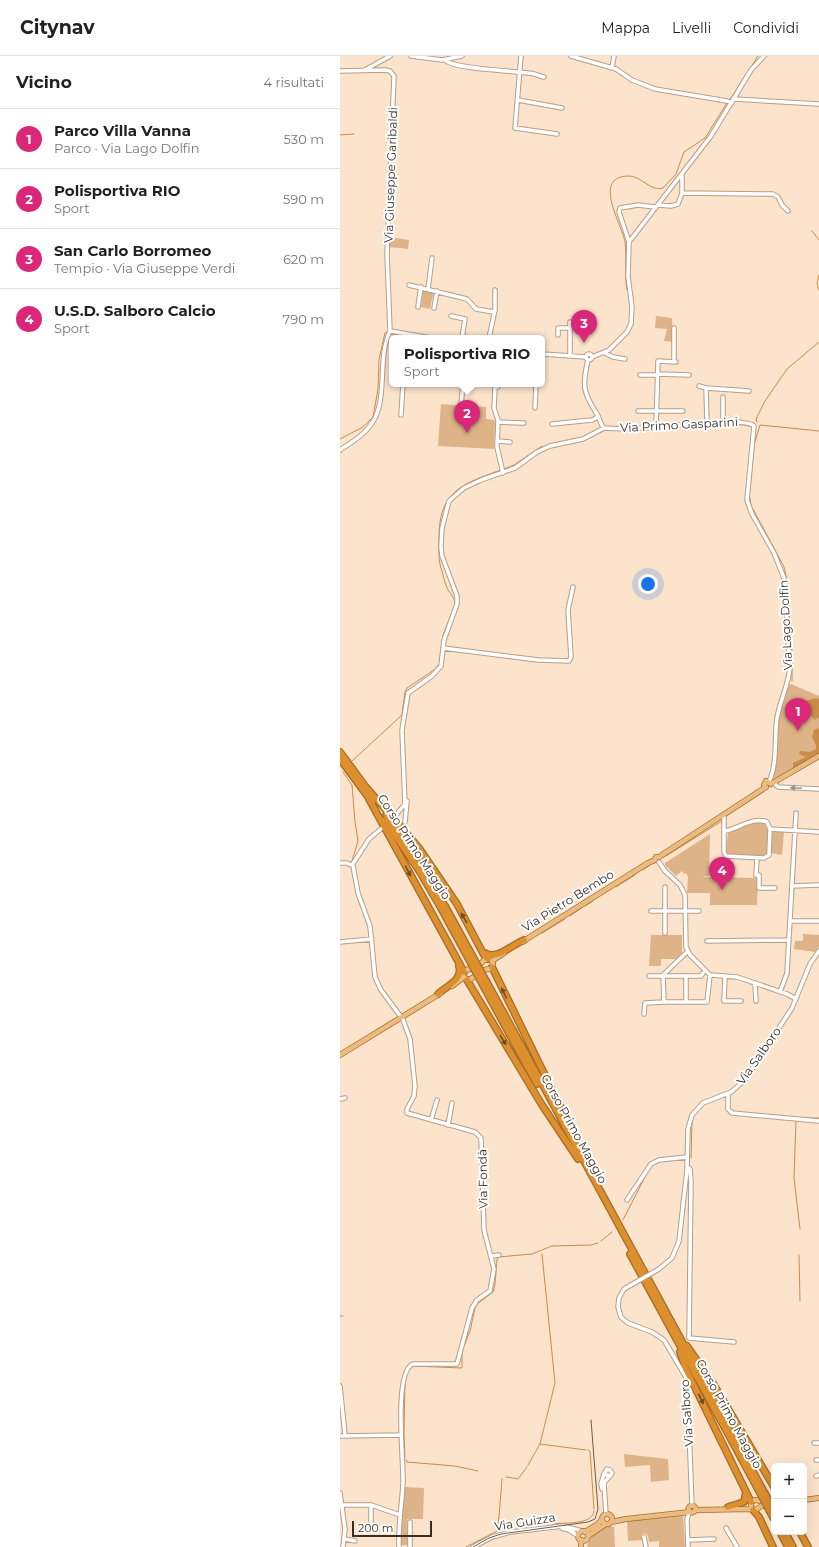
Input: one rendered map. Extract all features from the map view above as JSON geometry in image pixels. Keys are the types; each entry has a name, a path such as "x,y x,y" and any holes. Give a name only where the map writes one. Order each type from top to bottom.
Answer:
{"highway":[{"name":"Corso Primo Maggio","path":"340,752 414,856 443,907 671,1321 771,1513"},
{"name":"Corso Primo Maggio","path":"340,759 403,846 443,907"},
{"path":"366,787 419,848 450,894 483,952 490,960"},
{"path":"369,799 465,977 542,1105 580,1158"},
{"path":"483,952 490,956 496,955 524,940"},
{"path":"438,994 458,979 460,975 459,966"},
{"path":"492,967 561,1108 580,1158"},
{"name":"Corso Primo Maggio","path":"580,1158 675,1338 771,1505"},
{"path":"671,1321 714,1385 771,1482"},
{"path":"675,1338 685,1367 751,1502"},
{"path":"725,1507 744,1502 746,1492"},
{"path":"752,1509 773,1547"},
{"path":"782,1535 788,1547"},
{"path":"787,1535 793,1547"},
{"path":"802,1535 808,1547"}],"main road":[{"name":"Via Pietro Bembo","path":"465,977 466,970 474,969 490,960 648,863 657,860 770,784 819,756"},
{"path":"490,960 492,967"},
{"name":"Via Pietro Bembo","path":"340,1055 465,977 472,979 476,973 492,967"},
{"path":"807,1500 819,1498"},
{"path":"583,1536 606,1524 626,1518 680,1513 690,1510 694,1512 696,1510 725,1507 755,1500 761,1502 771,1500"},
{"path":"751,1502 752,1509"},
{"path":"725,1507 757,1510 762,1506 771,1505"},
{"path":"582,1547 583,1536 608,1515 626,1518"},
{"path":"608,1515 611,1522"},
{"path":"602,1519 606,1524"}],"street":[{"path":"364,70 390,56"},
{"path":"411,56 445,60 462,56"},
{"path":"521,56 515,128 557,134"},
{"path":"571,56 612,68 632,80 655,89 730,102"},
{"path":"612,68 614,56"},
{"path":"629,242 711,136 730,102 734,99 755,65 764,56"},
{"path":"445,60 446,62 462,65 529,73 544,77"},
{"path":"375,64 382,70"},
{"path":"374,70 372,68 375,64"},
{"path":"340,71 382,70"},
{"name":"Via Giuseppe Garibaldi","path":"382,70 390,71 394,82 389,183 387,270 390,331"},
{"path":"734,99 819,104"},
{"path":"518,100 562,108"},
{"path":"545,354 587,359 606,353 618,342 631,324 632,307 628,276 629,242 619,209 622,207 638,205 675,206 680,202 682,193 682,175"},
{"path":"682,193 773,194 778,197 782,205 788,211"},
{"path":"428,289 432,258"},
{"path":"409,285 467,299 476,309 494,312"},
{"path":"418,307 421,287"},
{"path":"490,335 497,300 495,290"},
{"path":"434,308 437,291"},
{"path":"451,316 465,319 462,335"},
{"path":"570,322 570,356"},
{"path":"558,335 557,327 570,328"},
{"path":"656,427 658,361 675,362 674,328"},
{"path":"340,450 364,432 377,416 381,395 383,353 390,331 413,335"},
{"path":"606,353 610,356 625,359"},
{"path":"395,816 405,804 402,730 408,693 441,666 443,648 457,604 456,592 442,556 442,528 446,508 453,496 464,488 502,471 515,468 542,450 583,439 603,426 588,401 584,391 587,359"},
{"path":"640,375 689,376"},
{"path":"698,386 748,391"},
{"path":"401,415 403,387"},
{"path":"461,405 463,387"},
{"path":"497,387 494,408 498,422 498,455 502,471"},
{"path":"535,408 536,387"},
{"path":"706,388 707,423"},
{"path":"723,397 723,423"},
{"path":"638,411 683,411"},
{"path":"552,424 592,420 598,417"},
{"path":"498,422 524,423"},
{"name":"Via Primo Gasparini","path":"603,426 632,429 707,423 749,423 754,426"},
{"name":"Via Lago Dolfin","path":"754,426 747,500 752,514 774,553 784,578 790,667 788,680 777,717 775,750 770,784"},
{"path":"497,441 510,442"},
{"path":"443,648 538,660 569,661 571,657 568,610 573,587"},
{"path":"404,775 406,781 407,802 405,822"},
{"path":"770,784 778,787 819,789"},
{"path":"780,992 787,973 796,813"},
{"path":"724,815 724,852 726,856 764,858 769,855 770,829 766,822 761,821 745,824 725,831"},
{"path":"382,828 369,839 352,865 358,893 369,921 372,939 373,962 378,984 401,1017"},
{"path":"770,829 819,832"},
{"path":"758,858 756,875 759,875 759,888 775,888"},
{"path":"657,860 683,890 687,952 710,975 737,977 796,999"},
{"path":"340,863 352,865"},
{"path":"792,886 819,885"},
{"path":"665,887 665,932"},
{"path":"651,911 698,911"},
{"path":"791,921 819,921"},
{"path":"340,942 372,939"},
{"path":"707,941 789,940"},
{"name":"Via Salboro","path":"690,1510 686,1379 664,1340 652,1332 628,1323 621,1317 618,1307 619,1298 624,1289 659,1269 672,1258 678,1247 687,1167 688,1125 694,1112 707,1101 728,1094 745,1080 796,999 810,964 819,950"},
{"path":"664,1002 663,976 687,952"},
{"path":"649,976 701,976 703,973"},
{"path":"644,1014 645,1003 707,1001 708,981 710,975"},
{"path":"686,976 686,1002"},
{"path":"725,976 724,1001 741,1001"},
{"path":"756,983 756,1001"},
{"name":"Via Fondà","path":"401,1017 410,1039 414,1086 414,1096 407,1109 407,1113 475,1132 482,1138 484,1230 492,1256 494,1272 491,1288 488,1293 474,1303 457,1364 413,1364 407,1368 403,1386 401,1435"},
{"path":"728,1094 728,1109 732,1113 819,1121"},
{"path":"340,1099 345,1098"},
{"path":"431,1120 437,1100"},
{"path":"448,1125 452,1103"},
{"path":"627,1200 651,1164 659,1160 687,1157"},
{"name":"Via Salboro","path":"687,1167 690,1169 689,1338 734,1342"},
{"path":"492,1256 499,1255"},
{"path":"340,1386 345,1435"},
{"path":"340,1436 401,1435 404,1478 400,1515 399,1547"},
{"path":"814,1443 819,1443"},
{"path":"603,1492 604,1483 612,1473 610,1470 606,1470 604,1473 601,1484 608,1515"},
{"path":"604,1473 606,1476 610,1476"},
{"path":"340,1493 345,1539 344,1547"},
{"path":"342,1505 371,1505 400,1515"},
{"path":"371,1505 371,1526"},
{"path":"688,1547 687,1519 690,1510"},
{"path":"410,1522 410,1547"},
{"name":"Via Guizza","path":"474,1547 480,1545 492,1536 555,1526 568,1526 583,1536"},
{"path":"726,1528 737,1547"},
{"path":"644,1537 646,1547"},
{"path":"345,1539 356,1541"},
{"path":"688,1540 714,1539"}],"shaded area":[{"path":"390,237 409,240 408,249 390,247"},
{"path":"422,289 435,294 433,295 430,309 421,307 423,293"},
{"path":"656,316 672,318 673,342 664,341 667,329 655,328"},
{"path":"441,404 486,407 486,419 495,420 494,449 438,446"},
{"path":"788,684 819,696 819,754 773,782 778,717"},
{"path":"816,698 819,699 819,717 815,720 810,715 805,704 806,701"},
{"path":"819,728 819,753 793,769 793,763 806,757 799,754 800,751 810,752 816,749 816,745 812,737 814,730"},
{"path":"761,822 765,824 769,831 769,846 767,855 727,855 728,833 745,825"},
{"path":"772,832 784,832 782,855 771,853"},
{"path":"710,834 709,876 701,877 758,878 757,905 710,905 710,893 687,893 688,877 686,873 684,874 682,871 676,876 665,865 665,863"},
{"path":"803,934 819,935 819,947 815,952 794,949 795,941 803,941"},
{"path":"651,935 682,935 682,953 677,959 661,959 661,966 649,966"},
{"path":"624,1454 668,1459 669,1480 651,1482 650,1465 625,1467"},
{"path":"405,1487 424,1488 423,1519 407,1519 409,1545 400,1545"},
{"path":"683,1515 685,1547 659,1547 659,1541 649,1542 648,1536 645,1533 641,1535 643,1540 628,1541 627,1520"},
{"path":"610,1526 614,1527 615,1547 587,1547 590,1539 595,1533"}],"waterway":[{"path":"729,101 758,56"},
{"path":"627,290 625,242 612,202 610,192 612,184 618,178 629,176 638,178 654,188 663,188 676,174 684,152 705,138 727,103"},
{"path":"340,135 354,134"},
{"path":"812,231 819,240"},
{"path":"819,275 817,283 819,290"},
{"path":"340,439 363,427 373,417 378,389 379,359 385,333 387,332"},
{"path":"757,422 756,419 765,401 787,369 819,342"},
{"path":"750,490 754,445 760,425 819,431"},
{"path":"504,469 514,465 542,446"},
{"path":"455,604 453,597 446,586 439,559 440,524 443,511 448,500 455,492 474,480 501,470"},
{"path":"749,493 751,505"},
{"path":"753,509 784,567 788,584"},
{"path":"788,601 792,651"},
{"path":"440,658 443,635 451,615"},
{"path":"792,655 792,664"},
{"path":"352,761 402,715 405,692 407,688 434,670 440,663"},
{"path":"792,668 792,681"},
{"path":"343,772 352,785 358,841 352,861"},
{"path":"666,856 722,821"},
{"path":"643,870 650,865"},
{"path":"616,887 635,875"},
{"path":"585,906 593,901"},
{"path":"570,916 583,907"},
{"path":"542,933 565,919"},
{"path":"801,1118 819,1118"},
{"path":"796,1121 794,1178 800,1229"},
{"path":"691,1158 692,1122"},
{"path":"669,1161 684,1159"},
{"path":"623,1220 648,1171"},
{"path":"601,1241 612,1232"},
{"path":"414,1366 462,1368 462,1351 470,1331 475,1308 477,1304 493,1292 498,1257 532,1254 552,1246 591,1245 598,1243"},
{"path":"528,1465 540,1444 555,1383 542,1254"},
{"path":"799,1255 800,1301"},
{"path":"405,1381 405,1457"},
{"path":"540,1444 586,1450"},
{"path":"588,1450 590,1451 594,1509"},
{"path":"406,1460 407,1462 455,1466 478,1471"},
{"path":"506,1477 518,1479 527,1467"},
{"path":"498,1529 502,1479"},
{"path":"552,1524 583,1521 592,1516 594,1511"},
{"path":"466,1547 497,1531"},
{"path":"483,1544 492,1539"}],"tram line":[{"path":"473,1547 489,1538 501,1534 588,1522 595,1519 598,1509 591,1420"}],"place":[{"name":"San Carlo Borromeo","path":"584,343"},
{"name":"Polisportiva RIO","path":"467,433"},
{"name":"Parco Villa Vanna","path":"798,731"},
{"name":"U.S.D. Salboro Calcio","path":"722,890"}]}
